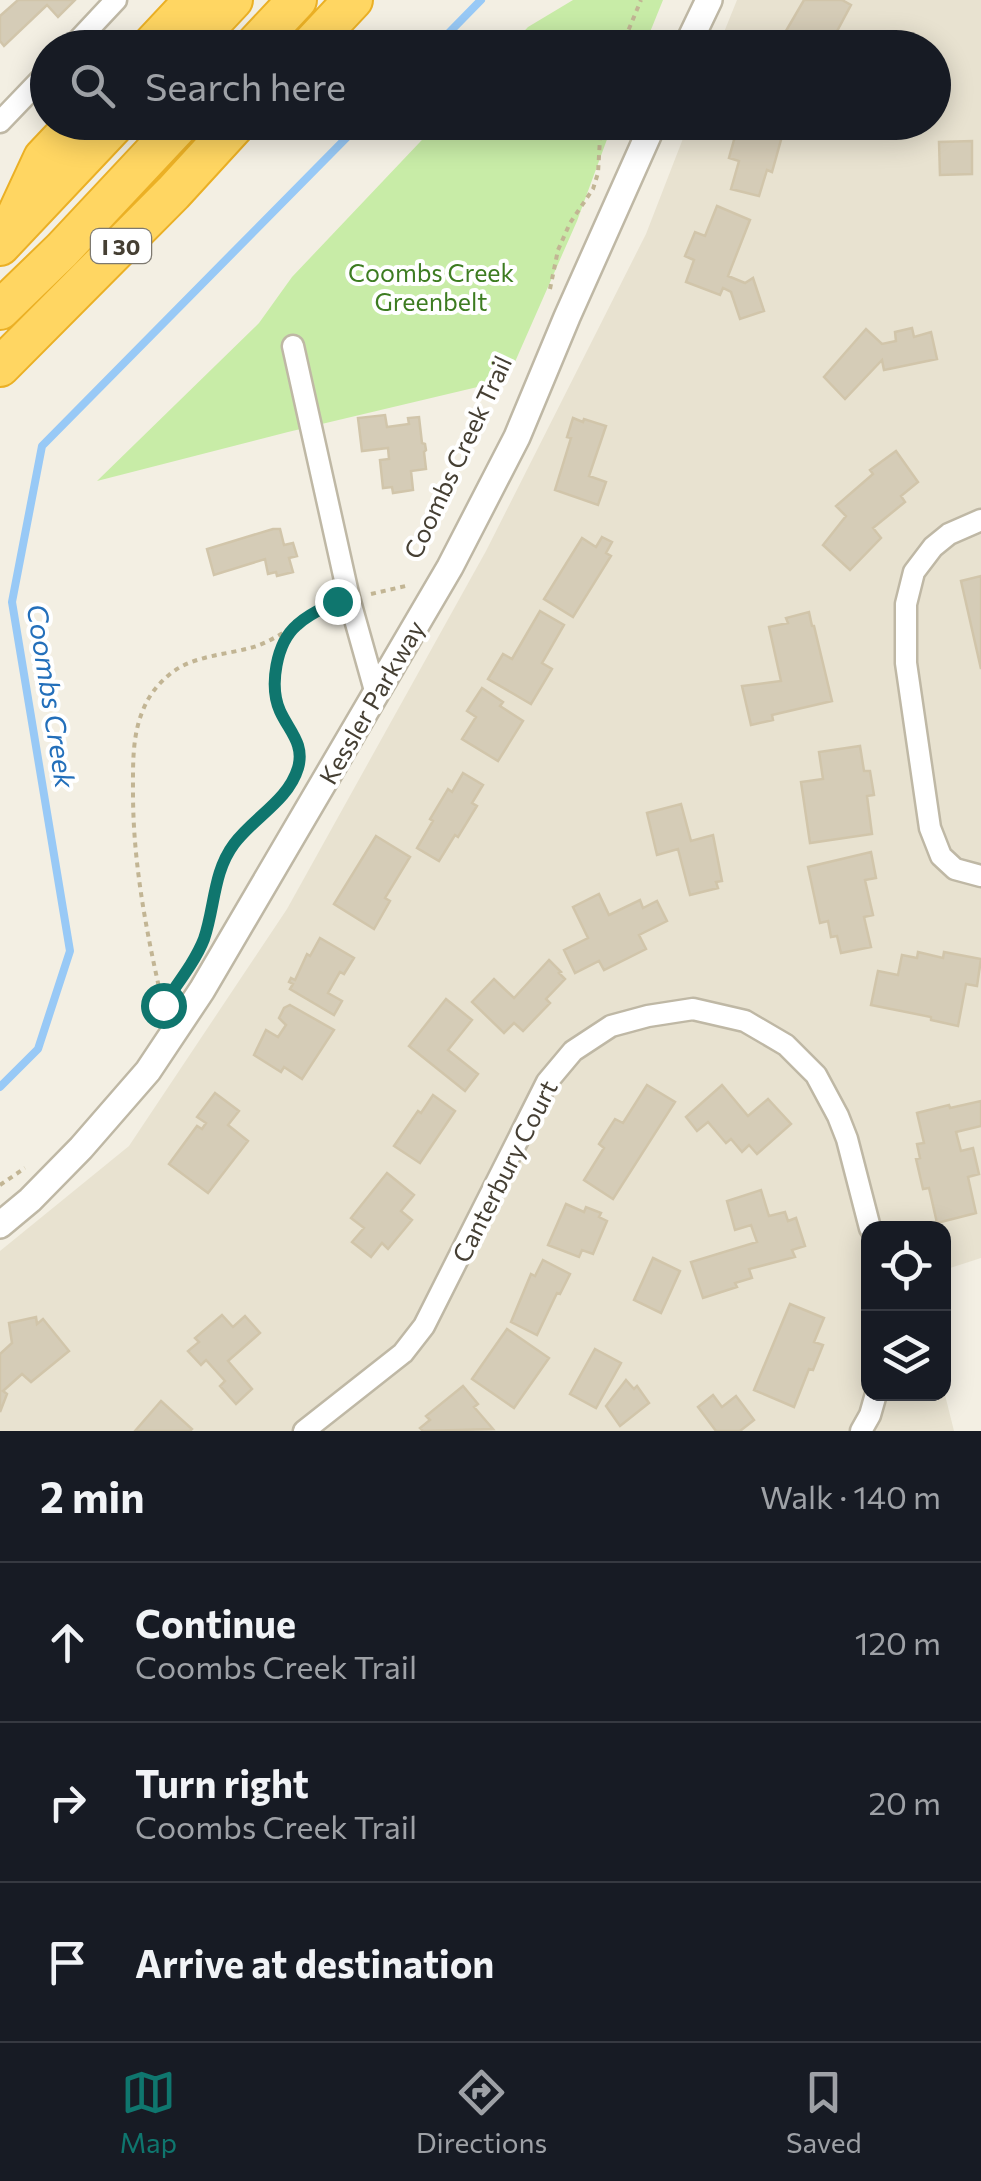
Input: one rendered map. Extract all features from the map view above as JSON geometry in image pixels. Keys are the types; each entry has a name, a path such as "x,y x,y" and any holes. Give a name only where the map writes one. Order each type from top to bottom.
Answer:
{"highway":[{"path":"166,30 194,0"},
{"path":"205,30 233,0"},
{"path":"269,30 297,0"},
{"path":"325,30 353,0"},
{"path":"2,245 43,158 60,140"},
{"path":"2,245 100,140"},
{"path":"0,310 165,140"},
{"name":"I 30","path":"0,367 221,140"}],"street":[{"path":"88,30 116,0"},
{"path":"695,30 709,0"},
{"path":"0,122 30,91"},
{"name":"Kessler Parkway","path":"0,1226 56,1174 148,1071 202,990 450,567 517,437 646,140"},
{"path":"293,346 349,598 376,694"},
{"path":"981,520 949,534 932,547 914,572 906,604 906,663 930,828 942,856 955,869 981,876"},
{"name":"Canterbury Court","path":"304,1431 403,1353 424,1326 547,1082 574,1052 611,1026 692,1009 745,1021 786,1045 816,1075 838,1116 868,1221"},
{"path":"861,1431 874,1401"}],"path":[{"path":"628,30 641,0"},
{"path":"547,301 558,250 570,223 593,189 600,140"},
{"name":"Coombs Creek Trail","path":"359,596 396,590 415,582"},
{"path":"173,990 163,1005 144,918 136,854 132,767 143,710 153,690 181,666 272,640 337,601"},
{"path":"205,935 224,861 234,844 287,790 298,767 300,747 276,696 279,656 294,627"},
{"path":"0,1185 32,1162"}],"shaded area":[{"path":"737,0 981,0 981,1258 951,1268 951,1221 861,1221 861,1401 946,1401 954,1431 0,1431 0,1251 129,1146 287,909 486,551 646,234 682,140 951,140 951,30 725,30"}],"green space":[{"path":"573,0 663,0 651,30 525,30"},
{"name":"Coombs Creek Greenbelt","path":"422,140 607,140 577,221 507,380 97,481 259,323 292,277"}],"building":[{"path":"18,0 75,0 58,17 47,5 4,46 0,41 0,16"},
{"path":"804,0 842,0 851,5 838,30 786,30"},
{"path":"734,140 781,140 772,172 767,170 759,196 731,189 739,161 729,158"},
{"path":"972,141 972,174 940,175 939,142"},
{"path":"717,206 750,220 728,276 745,283 753,278 764,311 740,319 731,292 723,288 720,295 686,282 694,260 685,256 695,232 705,236"},
{"path":"912,328 914,337 931,332 937,359 884,370 882,360 845,399 824,377 866,329 882,344 896,341 895,332"},
{"path":"385,415 387,427 409,424 408,418 419,417 426,469 411,471 413,490 393,493 392,487 383,488 380,460 389,459 388,448 362,451 358,418"},
{"path":"573,418 606,426 589,476 606,482 598,505 555,490"},
{"path":"896,451 918,482 901,496 905,502 873,528 881,538 850,570 823,545 846,516 836,506 873,474 870,470"},
{"path":"280,529 284,545 293,543 297,556 289,558 293,572 268,574 265,559 214,575 207,549"},
{"path":"602,537 612,542 606,553 611,556 573,617 544,599 582,538 596,547"},
{"path":"981,576 981,669 961,581"},
{"path":"540,611 564,625 542,663 552,669 531,704 488,679 503,654 512,659"},
{"path":"809,612 832,701 772,715 773,720 751,725 742,686 781,681 769,627"},
{"path":"482,688 523,721 498,761 462,739 476,717 467,711"},
{"path":"860,746 864,771 870,771 874,795 867,796 872,834 810,843 801,782 823,779 819,752"},
{"path":"463,773 483,785 472,803 477,806 439,861 417,848 448,789 452,792"},
{"path":"681,804 691,841 713,835 722,881 716,882 718,888 690,895 678,849 657,855 647,813"},
{"path":"376,836 410,857 385,898 390,901 374,929 334,904"},
{"path":"871,852 876,878 865,880 873,915 864,917 871,947 841,953 837,936 831,937 828,921 820,923 808,867"},
{"path":"599,894 609,915 640,900 643,908 657,901 667,921 639,935 646,949 604,970 599,961 575,973 564,950 588,938 573,907"},
{"path":"320,938 354,958 328,993 342,1001 334,1015 290,989 291,978 295,980"},
{"path":"918,952 943,958 944,952 981,959 977,986 966,984 958,1026 871,1005 878,971 898,975 902,955 917,958"},
{"path":"549,960 565,979 546,999 550,1003 523,1031 514,1023 504,1033 472,1002 494,979 514,998"},
{"path":"446,999 472,1020 448,1050 478,1074 465,1091 409,1046"},
{"path":"290,1005 334,1030 302,1079 284,1067 281,1072 254,1055 266,1030 278,1037 286,1025 279,1018"},
{"path":"647,1085 675,1102 613,1199 584,1180 604,1148 599,1144 615,1119 623,1123"},
{"path":"722,1085 748,1116 768,1099 791,1124 757,1154 749,1145 742,1152 731,1139 726,1143 708,1122 697,1131 686,1117"},
{"path":"215,1093 239,1111 228,1125 248,1141 208,1193 169,1164 197,1126 202,1129 206,1123 197,1117"},
{"path":"433,1095 455,1111 420,1163 394,1146"},
{"path":"981,1101 981,1126 956,1132 961,1151 973,1148 979,1174 968,1177 976,1213 937,1221 929,1188 923,1189 916,1159 920,1158 917,1144 924,1143 917,1113 949,1105 950,1108"},
{"path":"387,1173 414,1195 401,1211 412,1220 388,1249 382,1243 371,1257 352,1242 364,1228 351,1218"},
{"path":"761,1190 769,1216 785,1212 788,1221 796,1218 805,1246 792,1250 795,1257 749,1269 752,1278 735,1283 737,1287 703,1298 691,1262 757,1242 751,1225 735,1230 727,1201"},
{"path":"566,1204 584,1212 586,1207 601,1213 599,1217 607,1221 593,1254 582,1250 579,1257 548,1245"},
{"path":"653,1258 680,1271 661,1313 634,1300"},
{"path":"543,1260 570,1274 537,1335 511,1322 531,1274 535,1276"},
{"path":"790,1304 824,1318 814,1342 823,1345 794,1407 754,1390"},
{"path":"222,1315 233,1327 245,1316 260,1333 228,1361 252,1389 236,1404 220,1386 225,1381 206,1360 201,1365 188,1351 199,1342 195,1338"},
{"path":"36,1317 37,1324 43,1319 69,1351 31,1382 22,1374 3,1391 7,1394 0,1412 0,1354 12,1343 9,1323"},
{"path":"507,1329 549,1358 514,1408 472,1379"},
{"path":"595,1349 621,1363 596,1408 570,1394"},
{"path":"626,1380 634,1389 637,1386 649,1403 620,1426 606,1406"},
{"path":"463,1386 493,1429 423,1431 420,1428 430,1420 426,1416"},
{"path":"713,1395 722,1407 736,1396 754,1420 740,1431 716,1431 698,1407"},
{"path":"161,1401 192,1429 135,1431"}],"waterway":[{"name":"Coombs Creek","path":"452,30 481,0"},
{"name":"Coombs Creek","path":"0,1087 38,1049 70,951 12,602 42,446 344,140"}],"route":[{"path":"163,1005 202,945 224,861 244,832 287,790 298,767 300,747 276,696 279,656 294,627 337,601"}]}
